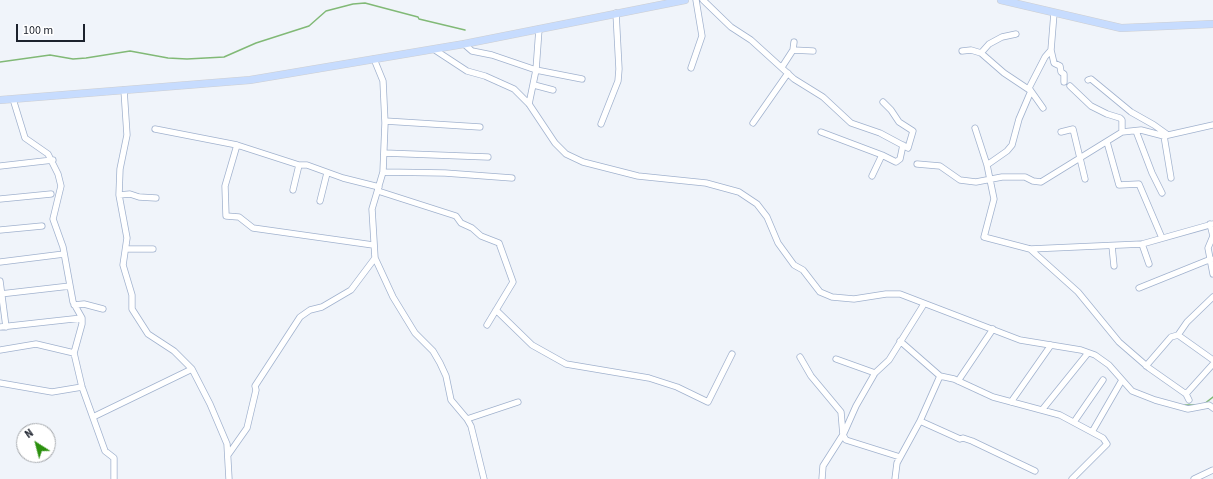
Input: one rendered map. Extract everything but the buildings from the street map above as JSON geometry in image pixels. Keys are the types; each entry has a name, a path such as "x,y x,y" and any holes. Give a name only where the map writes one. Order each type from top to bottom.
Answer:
{"main road":[{"path":"0,100 250,80 434,50 685,0"},
{"path":"1001,0 1121,28 1213,24"}],"street":[{"path":"691,68 702,36 696,0"},
{"path":"703,0 731,27 751,40 794,79 823,97 851,122 880,133 908,148 913,131 899,122 891,110 883,102"},
{"path":"601,124 618,81 619,69 616,13"},
{"path":"1054,13 1051,50 1054,63 1060,66 1061,72 1064,74 1064,82"},
{"path":"529,104 534,85 539,30"},
{"path":"981,53 989,44 1002,37 1016,34"},
{"path":"782,67 793,50 794,42"},
{"path":"464,44 472,50 536,70 582,79"},
{"path":"434,50 467,71 485,76 514,90 529,104 555,143 566,154 583,162 638,176 706,183 738,192 757,204 767,217 778,243 794,265 803,270 820,292 832,297 854,299 886,294 900,294 1020,340 1088,352 1109,364 1132,391 1174,406 1188,409 1212,405"},
{"path":"793,50 813,51"},
{"path":"962,51 971,50 981,53 1004,74 1031,91 1043,108"},
{"path":"987,165 1008,151 1012,145 1019,119 1031,91 1029,88 1045,57 1051,50"},
{"path":"374,59 383,81 385,121 383,172 372,209 373,246 375,258 393,297 415,333 433,351 440,363 446,376 451,400 467,418 472,430 484,479"},
{"path":"753,123 788,73"},
{"path":"1088,80 1091,79 1131,112 1154,125 1166,136 1171,178"},
{"path":"534,85 553,90"},
{"path":"1070,86 1091,106 1107,114 1120,118 1122,120 1122,132"},
{"path":"124,90 127,135 120,169 119,194 127,238 123,265 132,295 133,314 148,334 174,350 192,369 210,404 227,444 229,479"},
{"path":"13,99 26,138 48,154 53,160 61,186 53,219 64,254 74,305 82,318 82,324 74,352 82,387 105,451 114,458 114,479"},
{"path":"385,121 480,127"},
{"path":"917,164 940,166 960,180 976,182 1002,177 1025,177 1033,181 1041,182 1122,132 1141,130 1166,136 1213,125"},
{"path":"975,128 991,179 990,185 994,199 984,237 1030,249 1112,246 1142,244 1212,224 1213,236 1208,248 1213,274"},
{"path":"155,129 237,146 299,165 307,165 456,216 461,223 472,228 480,236 499,243 513,282 487,325"},
{"path":"1061,132 1073,129 1085,179"},
{"path":"1136,131 1152,173 1162,193"},
{"path":"821,132 898,162 903,145"},
{"path":"1107,142 1119,185 1139,184 1162,238"},
{"path":"237,146 225,186 226,216 239,217 253,228 373,246"},
{"path":"384,153 488,157"},
{"path":"872,176 882,155"},
{"path":"0,166 53,160"},
{"path":"293,190 299,165"},
{"path":"383,172 445,173 512,178"},
{"path":"320,201 327,173"},
{"path":"0,199 51,194"},
{"path":"119,194 156,198"},
{"path":"0,230 42,226"},
{"path":"1142,244 1149,264"},
{"path":"1112,246 1114,266"},
{"path":"126,248 153,249"},
{"path":"1030,249 1078,292 1119,342 1146,366 1188,397 1213,364"},
{"path":"0,262 64,254"},
{"path":"228,455 247,428 256,390 255,386 300,317 310,310 322,307 351,290 375,258"},
{"path":"1139,288 1211,259"},
{"path":"0,281 3,327 82,318"},
{"path":"1,294 70,286"},
{"path":"1146,366 1170,337 1178,335 1188,322 1213,297"},
{"path":"74,305 84,304 103,309"},
{"path":"822,479 823,466 842,435 856,406 875,373 889,360 924,304"},
{"path":"496,310 532,345 566,364 649,378 677,387 708,402 732,354"},
{"path":"958,381 993,329"},
{"path":"1178,335 1213,360"},
{"path":"900,341 940,376 958,381 993,397 1060,415 1103,438 1107,444 1072,479"},
{"path":"0,350 36,344 74,352"},
{"path":"1011,402 1051,345"},
{"path":"1042,410 1088,352"},
{"path":"800,357 811,376 841,412 842,435 846,440 900,457"},
{"path":"836,359 875,373"},
{"path":"93,417 192,369"},
{"path":"895,479 897,463 920,421 940,376"},
{"path":"1074,422 1103,380"},
{"path":"1092,432 1122,380"},
{"path":"0,383 52,392 82,387"},
{"path":"467,418 518,402"},
{"path":"920,421 960,439 963,438 972,441 1035,470"},
{"path":"1194,479 1213,470"}],"waterway":[{"path":"0,62 50,55 73,59 86,58 130,51 168,58 187,59 224,57 256,43 309,26 326,11 353,4 365,3 418,17 419,19 465,30"},
{"path":"1204,404 1213,397"},
{"path":"1185,405 1195,405"}]}
